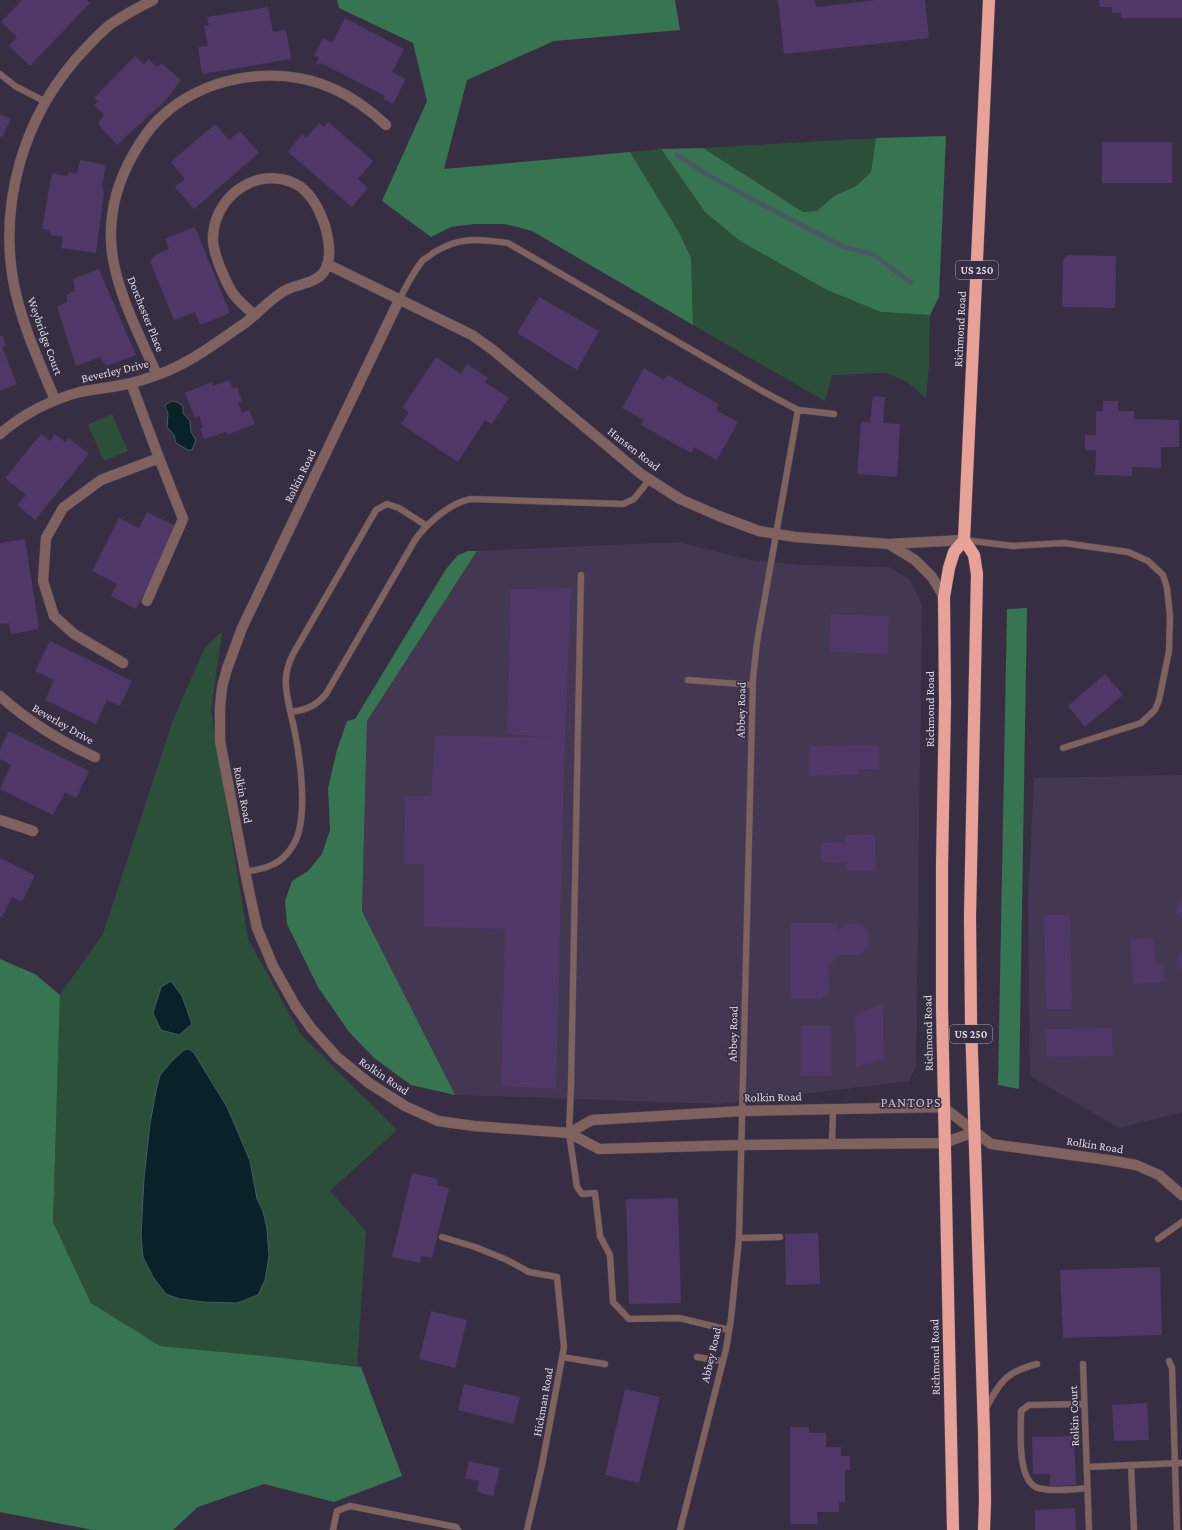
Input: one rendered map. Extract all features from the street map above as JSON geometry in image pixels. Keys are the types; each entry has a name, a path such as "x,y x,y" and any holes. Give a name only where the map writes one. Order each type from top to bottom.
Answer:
{"highway":[{"name":"Richmond Road","path":"953,1530 943,1107 942,866 945,703 944,597 949,568 954,552 964,540 989,0"},
{"name":"US 250","path":"964,540 974,555 977,574 970,917 974,1132 984,1413 984,1530"}],"street":[{"name":"Weybridge Court","path":"55,400 20,311 13,280 10,247 10,214 13,188 21,156 33,125 44,101 64,73 86,47 111,24 153,0"},
{"name":"Dorchester Place","path":"157,375 118,285 110,239 113,206 119,183 126,166 143,138 157,121 174,106 193,94 213,85 240,79 266,76 287,76 310,80 333,88 354,99 386,124"},
{"path":"255,316 238,302 228,288 214,250 213,235 216,218 221,208 231,195 242,186 269,178 296,184 303,190 314,203 321,215 329,248 327,264"},
{"name":"Hansen Road","path":"327,264 472,335 493,350 641,474 680,499 712,513 759,531 777,535 889,544 964,540"},
{"name":"Beverley Drive","path":"0,434 10,425 32,411 55,400 80,392 130,383 157,375 192,358 255,316 272,298 287,289 316,279 323,273 327,264"},
{"name":"Rolkin Road","path":"399,300 242,628 222,687 220,707 220,741 244,872 257,928 276,972 296,1007 324,1044 351,1069 389,1096 438,1121 474,1126 569,1133 599,1149 742,1145 944,1143 974,1132"},
{"path":"130,383 183,519 147,601"},
{"path":"124,663 74,634 54,616 43,581 46,538 63,508 101,480 159,458"},
{"path":"889,544 915,560 932,577 944,597"},
{"name":"Beverley Drive","path":"0,696 18,713 42,730 95,757"},
{"path":"0,820 33,831"},
{"name":"Rolkin Road","path":"569,1133 592,1120 743,1111 943,1107 991,1144 1136,1165 1159,1175 1182,1195"}],"lane":[{"path":"0,74 15,86 44,101"},
{"path":"399,300 414,273 424,260 440,249 461,240 482,240 508,244 764,392 798,410 834,414"},
{"name":"Abbey Road","path":"680,1530 729,1330 739,1238 752,685 757,642 798,410"},
{"path":"290,712 310,708 317,704 326,694 415,540 427,526 457,503 471,499 623,504 634,499 650,479"},
{"path":"244,872 270,866 279,861 292,848 298,836 302,811 300,776 297,743 286,686 286,674 290,661 373,513 384,505 391,504 427,526"},
{"path":"964,540 1013,546 1064,542 1128,552 1148,561 1163,575 1167,588 1170,616 1169,651 1159,700 1155,710 1141,723 1063,748"},
{"path":"581,575 569,1133 577,1187 582,1194 595,1193 600,1236 610,1255 613,1302 629,1319 679,1318 729,1330"},
{"path":"688,680 752,685"},
{"path":"832,1144 833,1109"},
{"path":"1158,1239 1182,1222"},
{"name":"Hickman Road","path":"442,1237 474,1246 507,1260 529,1272 557,1277 564,1347 542,1465 527,1530"},
{"path":"739,1238 780,1237"},
{"path":"562,1357 605,1364"},
{"path":"697,1357 722,1361"},
{"path":"1169,1361 1172,1368 1179,1463 1177,1530"},
{"path":"984,1413 995,1392 1012,1373 1022,1368 1037,1364"},
{"name":"Rolkin Court","path":"1083,1364 1089,1530"},
{"path":"1084,1404 1029,1404 1021,1411 1022,1465 1034,1486 1044,1489 1087,1488"},
{"path":"1087,1467 1179,1463"},
{"path":"1132,1465 1134,1530"},
{"path":"333,1530 337,1511 350,1506 456,1527 458,1530"}],"shaded area":[{"path":"678,542 750,560 803,565 890,567 910,580 922,605 916,1065 910,1081 721,1104 455,1095 362,911 367,721 477,551"},
{"path":"1182,775 1182,1112 1119,1128 1030,1076 1028,898 1034,778"}],"green space":[{"path":"337,0 675,0 680,30 554,41 467,80 444,169 630,152 680,234 691,258 693,325 532,231 505,224 474,224 451,227 431,237 382,201 427,101 413,43 339,8"},
{"path":"946,136 939,297 930,315 881,312 827,290 740,241 705,212 661,149 703,148 803,212 817,211 834,196 856,186 871,172 876,138"},
{"path":"876,138 871,172 856,186 834,196 817,211 803,212 703,148"},
{"path":"661,149 705,212 740,241 827,290 881,312 930,315 929,365 926,398 907,382 886,373 832,375 825,401 693,325 691,258 680,234 630,152"},
{"path":"112,414 128,451 104,461 88,425"},
{"path":"468,551 477,551 367,721 362,911 455,1095 411,1085 374,1058 349,1032 318,987 287,924 285,901 292,881 308,871 322,854 330,830 328,788 337,750 347,721 355,719 446,569 458,555"},
{"path":"1027,608 1019,1089 998,1085 1007,609"},
{"path":"222,632 211,710 248,939 301,1035 397,1130 330,1191 366,1231 357,1366 160,1346 91,1303 53,1222 60,995 103,934 173,720 205,647","holes":["189,1049 194,1053 227,1107 250,1161 257,1199 263,1211 267,1229 269,1256 180,1299 166,1294 153,1277 143,1257 141,1236 144,1178 150,1124"]},
{"path":"0,959 35,974 60,995 53,1222 91,1303 160,1346 361,1367 402,1476 334,1502 264,1484 198,1507 173,1530 93,1530 0,1512"}],"water":[{"path":"172,401 183,406 183,413 190,421 191,432 196,440 192,450 188,450 176,443 174,435 167,427 168,413 165,407 166,404"},
{"path":"171,981 182,996 192,1024 179,1035 161,1030 153,1013 161,987"},
{"path":"189,1049 194,1053 227,1107 240,1137 250,1161 257,1199 263,1211 267,1229 269,1256 265,1280 258,1295 237,1303 204,1302 180,1299 166,1294 153,1277 143,1257 141,1236 144,1178 150,1124 156,1091 160,1075 184,1050"}],"building":[{"path":"22,0 87,0 90,3 30,66 9,46 17,37 1,22"},
{"path":"778,0 815,0 816,7 877,0 925,0 929,38 784,54"},
{"path":"1099,0 1182,0 1182,18 1121,18 1121,13 1112,13 1112,7 1100,7"},
{"path":"268,7 273,32 286,30 291,59 202,74 198,47 208,46 204,26 209,25 207,17"},
{"path":"345,18 404,49 392,72 406,79 393,104 383,99 385,96 321,63 319,65 316,63 319,58 314,56 323,38 332,43"},
{"path":"135,56 144,64 149,59 156,67 162,64 181,80 167,99 117,145 98,124 104,114 94,105 98,101 94,98"},
{"path":"0,114 11,119 2,137 0,136"},
{"path":"328,122 373,161 358,179 368,188 352,207 288,152 302,134 306,138 319,123 324,127"},
{"path":"215,124 229,140 240,131 259,153 194,209 175,187 185,179 171,162"},
{"path":"1102,142 1172,142 1172,183 1102,183"},
{"path":"80,160 106,165 102,187 104,193 96,253 61,248 63,237 51,235 49,230 42,229 52,173 67,176 69,172 77,174"},
{"path":"195,227 230,313 200,325 195,312 174,320 150,261 155,255 169,249 165,239"},
{"path":"1067,255 1116,256 1115,308 1062,307 1063,260"},
{"path":"99,269 136,355 106,366 100,357 76,366 57,307 67,302 67,294 75,291 73,279"},
{"path":"539,297 599,331 577,370 517,333"},
{"path":"2,335 6,345 2,347 17,384 0,391 0,336"},
{"path":"436,357 461,374 467,364 488,378 485,382 509,398 492,424 485,420 458,462 401,424 409,412 402,408"},
{"path":"644,368 664,380 667,375 719,404 716,410 738,422 717,460 694,447 691,453 641,425 644,420 622,408"},
{"path":"229,380 233,389 237,387 242,401 238,402 242,413 249,410 255,424 227,435 226,432 204,439 200,429 203,428 199,416 195,418 185,393 212,382 213,386"},
{"path":"873,396 885,397 883,423 900,424 897,477 857,474 861,422 870,422"},
{"path":"1103,401 1118,401 1118,411 1134,411 1134,419 1179,420 1179,447 1161,447 1161,468 1132,467 1132,476 1095,475 1096,450 1085,450 1085,435 1096,435 1096,411 1103,411"},
{"path":"41,434 50,441 55,434 65,442 69,438 89,454 35,520 17,505 26,495 5,478"},
{"path":"147,512 177,527 136,609 111,596 117,584 92,571 119,518 139,528"},
{"path":"25,539 39,629 11,634 9,623 0,624 0,543"},
{"path":"571,588 565,738 556,1089 501,1086 505,929 424,927 424,864 404,864 405,796 431,796 435,735 554,738 507,734 511,589"},
{"path":"831,614 889,616 888,654 830,652"},
{"path":"50,641 132,681 120,706 107,700 96,724 45,700 54,680 35,671"},
{"path":"1105,674 1123,695 1085,727 1068,706"},
{"path":"9,731 89,771 76,798 65,792 53,815 0,789 11,765 0,759 0,749"},
{"path":"879,745 879,769 859,770 859,775 809,776 809,746"},
{"path":"875,834 876,871 847,871 846,863 821,862 821,842 846,843 846,835"},
{"path":"0,858 35,875 22,902 12,897 2,917 0,916"},
{"path":"1182,900 1182,917 1175,913"},
{"path":"1044,915 1070,915 1072,1009 1046,1009"},
{"path":"791,923 838,923 838,931 846,924 861,923 868,931 869,946 860,955 839,955 828,967 830,990 821,999 791,999"},
{"path":"1153,938 1155,963 1163,963 1165,982 1133,984 1130,939"},
{"path":"1182,950 1182,970 1174,966"},
{"path":"883,1003 884,1058 856,1068 855,1015"},
{"path":"801,1025 831,1025 831,1076 801,1076"},
{"path":"1112,1028 1113,1056 1047,1057 1046,1029"},
{"path":"412,1173 438,1179 437,1185 449,1188 432,1258 421,1256 420,1263 392,1257"},
{"path":"678,1198 681,1303 629,1304 626,1199"},
{"path":"818,1233 820,1284 786,1285 785,1234"},
{"path":"1160,1267 1162,1335 1063,1338 1060,1270"},
{"path":"431,1311 467,1320 455,1368 419,1359"},
{"path":"464,1384 520,1397 514,1424 458,1410"},
{"path":"625,1389 660,1397 639,1483 605,1475"},
{"path":"1147,1403 1149,1440 1114,1441 1112,1405"},
{"path":"790,1427 809,1427 809,1433 826,1433 826,1447 841,1447 841,1456 850,1456 850,1470 845,1470 845,1502 839,1502 839,1512 817,1512 818,1524 790,1524"},
{"path":"1074,1436 1076,1485 1050,1486 1050,1474 1033,1474 1032,1437"},
{"path":"469,1461 500,1468 493,1496 477,1492 479,1481 465,1478"},
{"path":"1075,1508 1076,1530 1035,1530 1035,1510"}],"waterway":[{"path":"677,155 744,195 844,247 873,254 911,283"}],"district":[{"name":"PANTOPS","path":"911,1102"}]}
